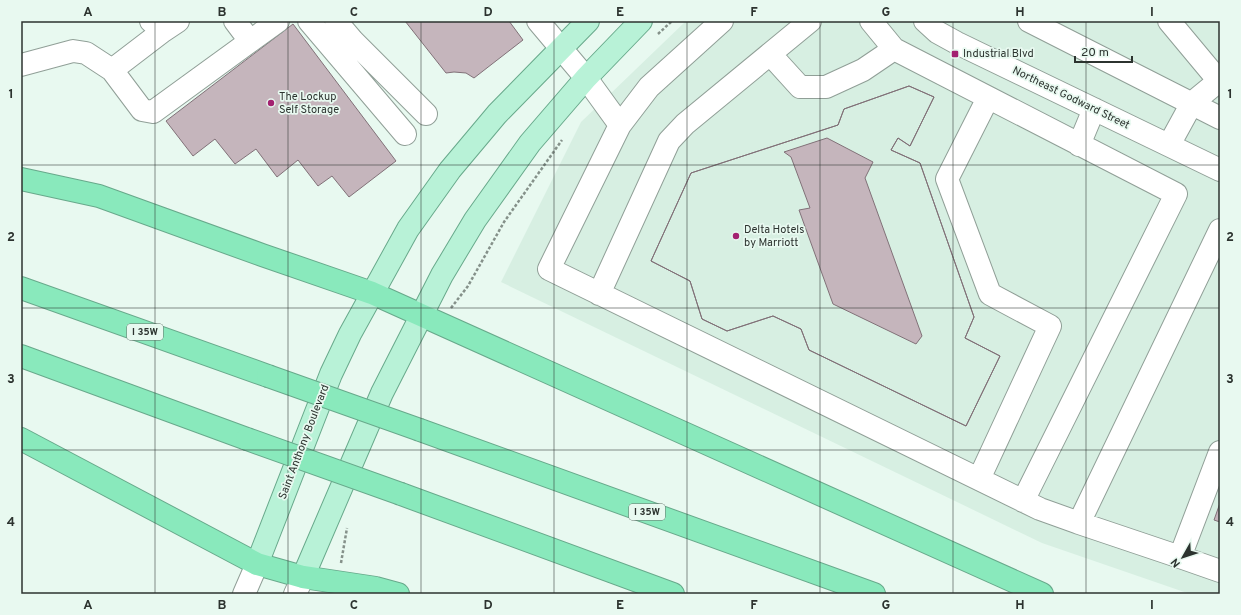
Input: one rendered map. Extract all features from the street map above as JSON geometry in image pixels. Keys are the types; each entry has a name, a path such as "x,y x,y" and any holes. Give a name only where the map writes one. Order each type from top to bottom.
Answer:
{"highway":[{"path":"21,179 99,196 372,293 1042,594"},
{"name":"I 35W","path":"21,288 874,594"},
{"path":"21,356 673,594"},
{"path":"21,439 299,585 376,588 398,594"}],"main road":[{"name":"Saint Anthony Boulevard","path":"257,564 330,374 372,293 408,229 450,170 497,114 588,21"},
{"path":"299,585 382,393 442,275 475,220 530,143 586,78 640,21"}],"street":[{"path":"235,21 250,42"},
{"path":"21,65 73,51 86,53 112,70 142,110 153,112 278,21"},
{"path":"309,21 405,134"},
{"path":"336,21 353,42 426,114"},
{"path":"538,21 586,78 620,125"},
{"path":"722,21 649,87 620,125 549,269 1040,510 1220,571"},
{"path":"599,294 669,141 685,124 810,21"},
{"path":"871,21 894,49 1176,194 1023,501"},
{"path":"1029,21 1220,118"},
{"path":"1169,21 1220,80 1192,103 1169,145"},
{"path":"112,70 164,24"},
{"name":"Northeast Godward Street","path":"936,25 957,43 1220,170"},
{"path":"770,54 800,88 826,87 863,70 894,49"},
{"path":"979,479 1050,326 990,294 947,179 988,98"},
{"path":"1079,145 1094,109"},
{"path":"1079,523 1220,232"},
{"path":"1180,557 1220,452"},
{"name":"Saint Anthony Boulevard","path":"244,594 257,564"}],"path":[{"path":"656,36 672,21"},
{"path":"463,292 468,286 504,222 564,136"}],"shaded area":[{"path":"686,21 1220,21 1220,594 1190,594 1042,543 501,282 581,122"}],"building":[{"path":"405,21 509,21 523,40 474,78 466,73 446,73"},
{"name":"The Lockup Self Storage","path":"293,24 396,161 349,197 332,176 318,186 298,160 277,177 256,149 235,164 215,139 193,156 166,121"},
{"name":"Delta Hotels by Marriott","path":"909,86 934,97 910,146 898,138 891,150 920,163 974,317 965,338 1000,356 966,426 809,350 801,329 773,316 727,331 702,319 690,281 651,261 691,173 838,125 844,109","holes":["827,138 873,162 865,178 922,336 916,344 833,304 799,210 810,208 791,157 784,152"]},
{"name":"Delta Hotels by Marriott","path":"909,86 934,97 910,146 898,138 891,150 920,163 974,317 965,338 1000,356 966,426 809,350 801,329 773,316 727,331 702,319 690,281 651,261 691,173 838,125 844,109"},
{"path":"1220,503 1220,522 1214,520"}],"place":[{"name":"Industrial Blvd","path":"955,54"},
{"name":"The Lockup Self Storage","path":"271,103"},
{"name":"Delta Hotels by Marriott","path":"736,236"}]}
